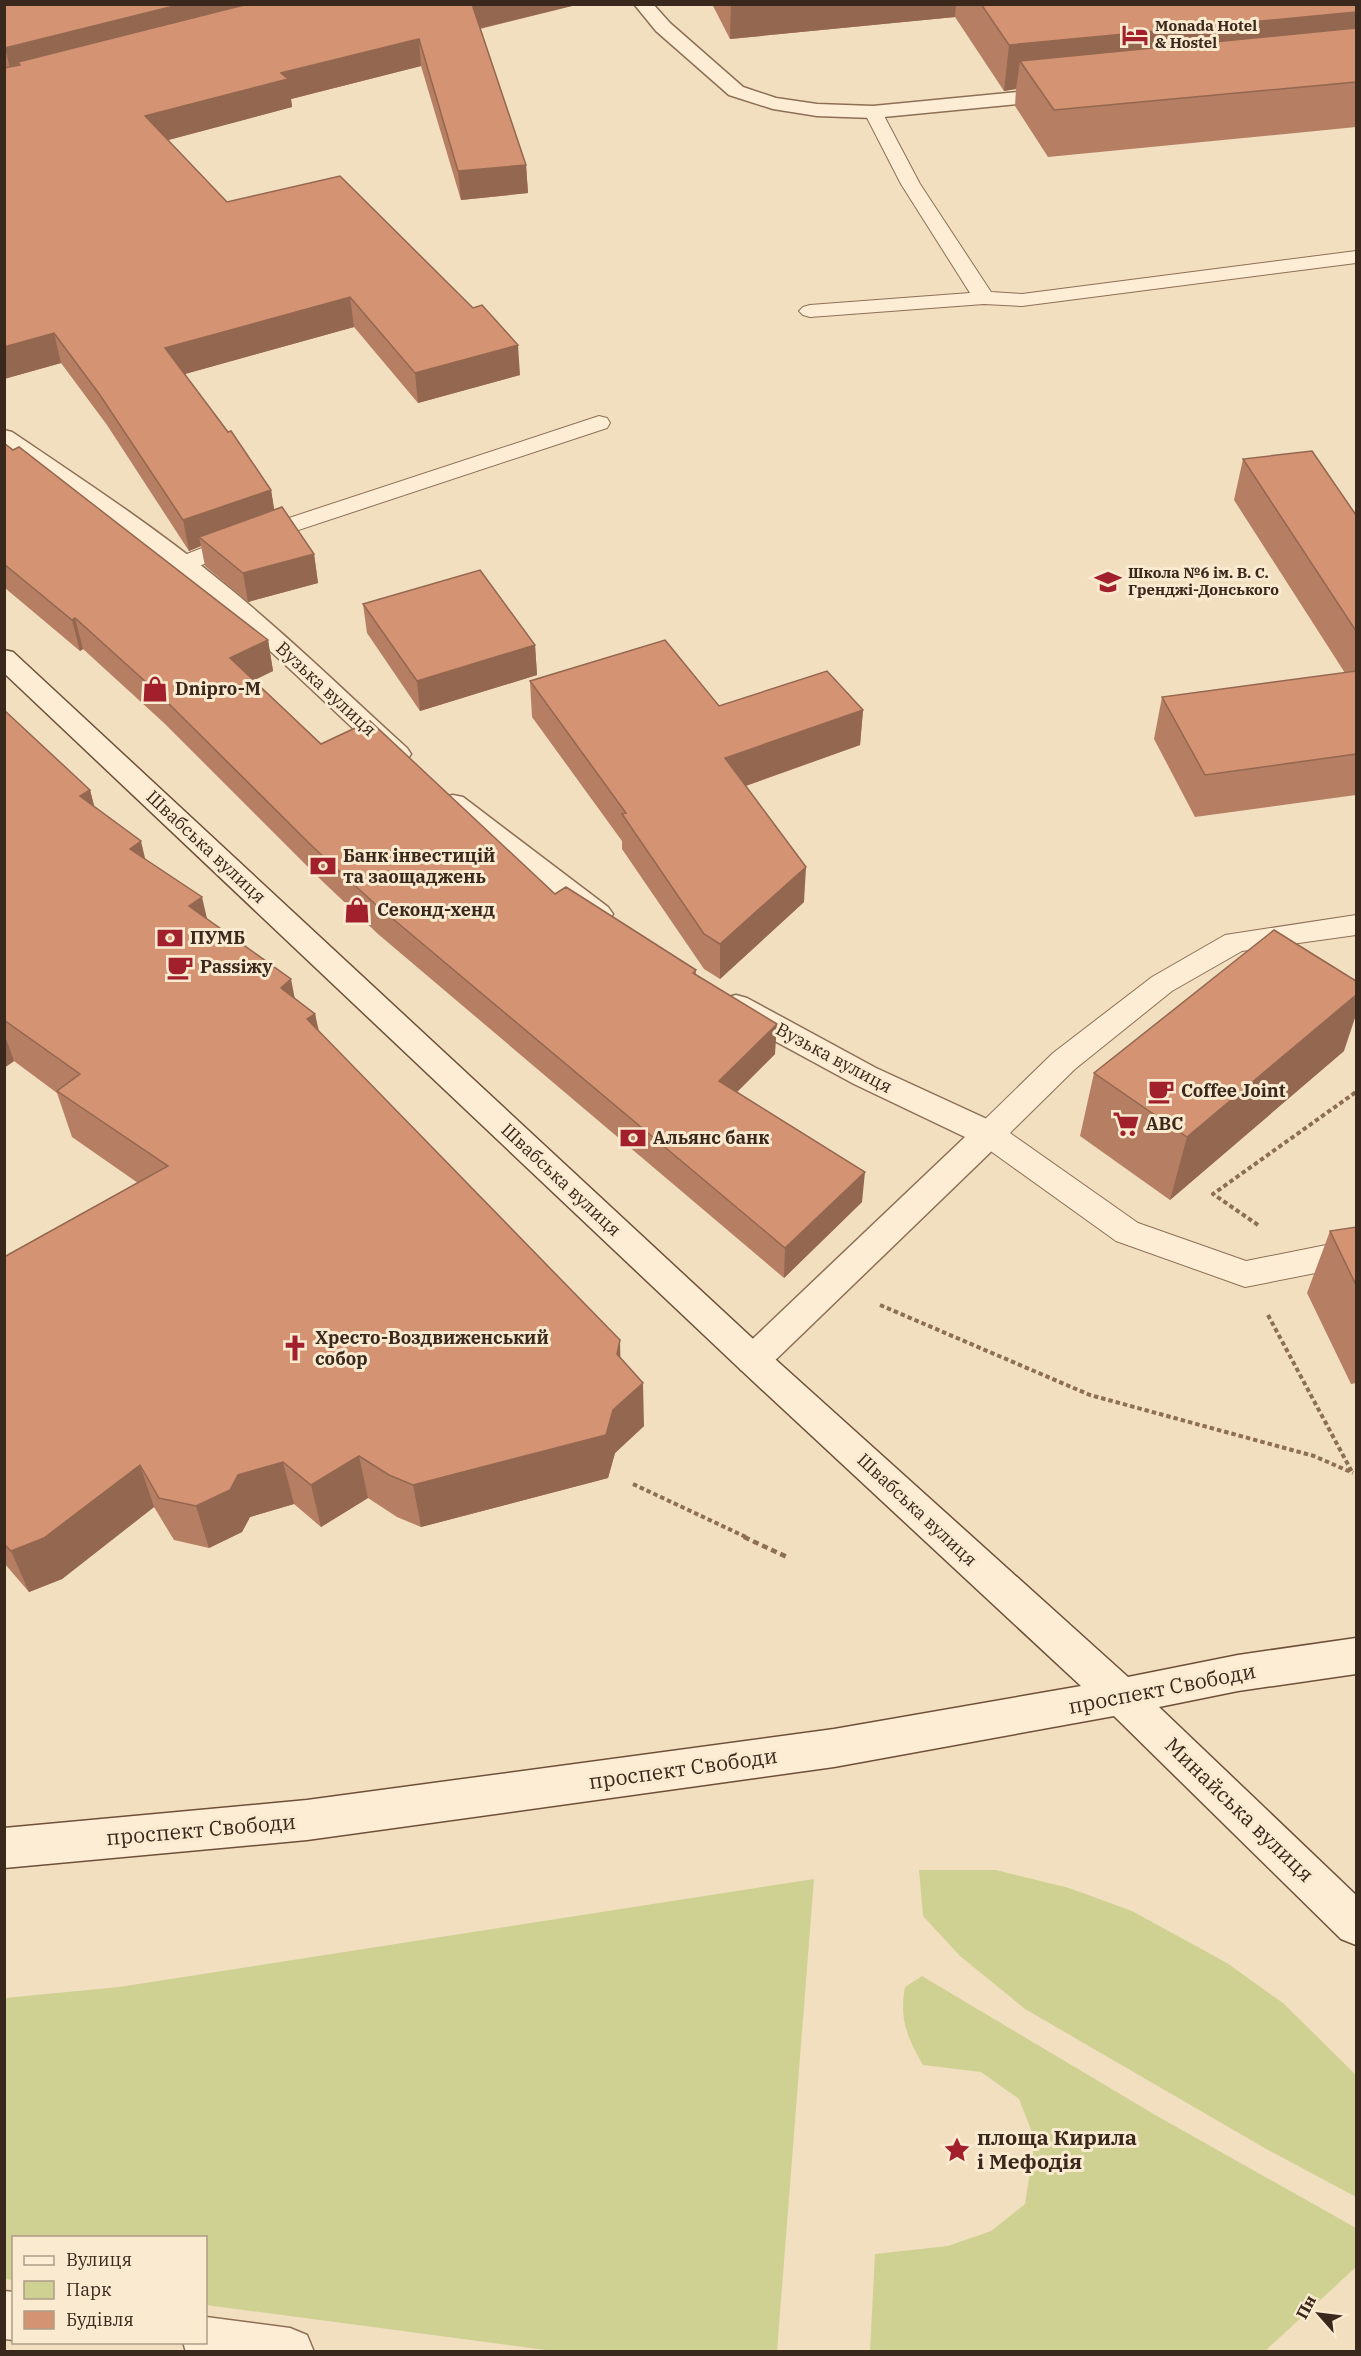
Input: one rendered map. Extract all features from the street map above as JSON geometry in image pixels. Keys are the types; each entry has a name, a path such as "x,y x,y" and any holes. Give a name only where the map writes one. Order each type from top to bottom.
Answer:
{"street":[{"path":"643,4 663,27 736,91 773,102 817,110 873,112 1074,92"},
{"name":"Вузька вулиця","path":"4,437 133,525 183,564 297,661 425,779 549,879 621,931"},
{"name":"Швабська вулиця","path":"4,658 753,1360 1121,1697"},
{"name":"Вузька вулиця","path":"716,994 865,1076 989,1134"},
{"path":"753,1360 989,1134"},
{"name":"проспект Свободи","path":"4,1848 308,1820 834,1748 1121,1697 1238,1673 1356,1656"},
{"name":"Минайська вулиця","path":"1121,1697 1356,1924"},
{"path":"207,2341 290,2352"}],"lane":[{"path":"873,112 889,149 913,191 984,298"},
{"path":"810,311 984,298 1022,300 1356,257"},
{"path":"183,564 234,544 599,423"},
{"path":"1356,926 1235,942 1162,984 1064,1061 989,1134 1126,1232 1245,1274 1356,1252"}],"path":[{"path":"1310,1261 1213,1194 1356,1092"},
{"path":"833,1283 1090,1395 1314,1456 1353,1473 1245,1274"},
{"path":"633,1484 787,1557"}],"green space":[{"path":"919,1870 996,1870 1069,1888 1132,1911 1227,1963 1283,2003 1356,2075 1356,2197 1268,2150 1025,2009 960,1956 923,1916"},
{"path":"814,1879 777,2351 553,2351 207,2305 207,2236 12,2236 12,2280 5,2279 5,1998 119,1987"},
{"path":"922,1976 1157,2116 1356,2228 1356,2267 1265,2351 870,2351 875,2254 948,2246 991,2231 1025,2204 1035,2140 1019,2099 981,2072 923,2065 906,2028 903,2009 905,1987"}],"building":[{"path":"4,4 182,4 5,48"},
{"path":"248,4 472,4 526,165 458,171 419,39 281,73 288,79 145,116 227,202 340,176 473,308 482,305 518,345 415,373 350,297 165,348 228,432 231,431 271,490 183,520 100,395 54,333 4,347 4,68 20,65 18,62"},
{"path":"981,4 1356,4 1356,12 1009,45"},
{"path":"1356,28 1356,82 1054,110 1020,61"},
{"path":"4,443 13,450 19,447 268,640 230,658 321,744 370,721 555,894 566,887 696,970 693,973 777,1024 719,1081 865,1172 785,1248 374,903 313,847 157,692 75,618 72,620 4,564"},
{"path":"1312,451 1356,515 1356,631 1243,459"},
{"path":"282,507 314,554 243,573 199,537"},
{"path":"480,570 535,645 417,681 363,604"},
{"path":"665,640 719,706 827,671 863,710 725,758 806,867 720,944 704,934 622,814 626,813 530,681"},
{"path":"1356,671 1356,754 1205,775 1162,697"},
{"path":"4,710 90,790 80,796 141,841 130,849 202,897 189,906 291,979 281,988 315,1014 307,1019 620,1340 617,1354 643,1383 613,1410 606,1435 413,1485 389,1475 359,1456 311,1485 283,1462 238,1475 230,1490 196,1506 159,1498 140,1465 44,1538 11,1551 4,1544 4,1257 168,1166 57,1091 80,1074 4,1020"},
{"path":"1274,930 1356,981 1356,995 1187,1137 1094,1073"},
{"path":"1356,1227 1356,1285 1330,1231"}],"place":[{"name":"Monada Hotel & Hostel","path":"1135,35"},
{"name":"Школа №6 ім. В. С. Гренджі-Донського","path":"1108,582"},
{"name":"Dnipro-M","path":"155,689"},
{"name":"Банк інвестицій та заощаджень","path":"323,866"},
{"name":"Секонд-хенд","path":"357,910"},
{"name":"ПУМБ","path":"170,938"},
{"name":"Passіжу","path":"180,967"},
{"name":"Coffee Joint","path":"1161,1091"},
{"name":"ABC","path":"1126,1124"},
{"name":"Альянс банк","path":"633,1138"},
{"name":"Хресто-Воздвиженський собор","path":"295,1348"},
{"name":"площа Кирила і Мефодія","path":"957,2150"}]}
